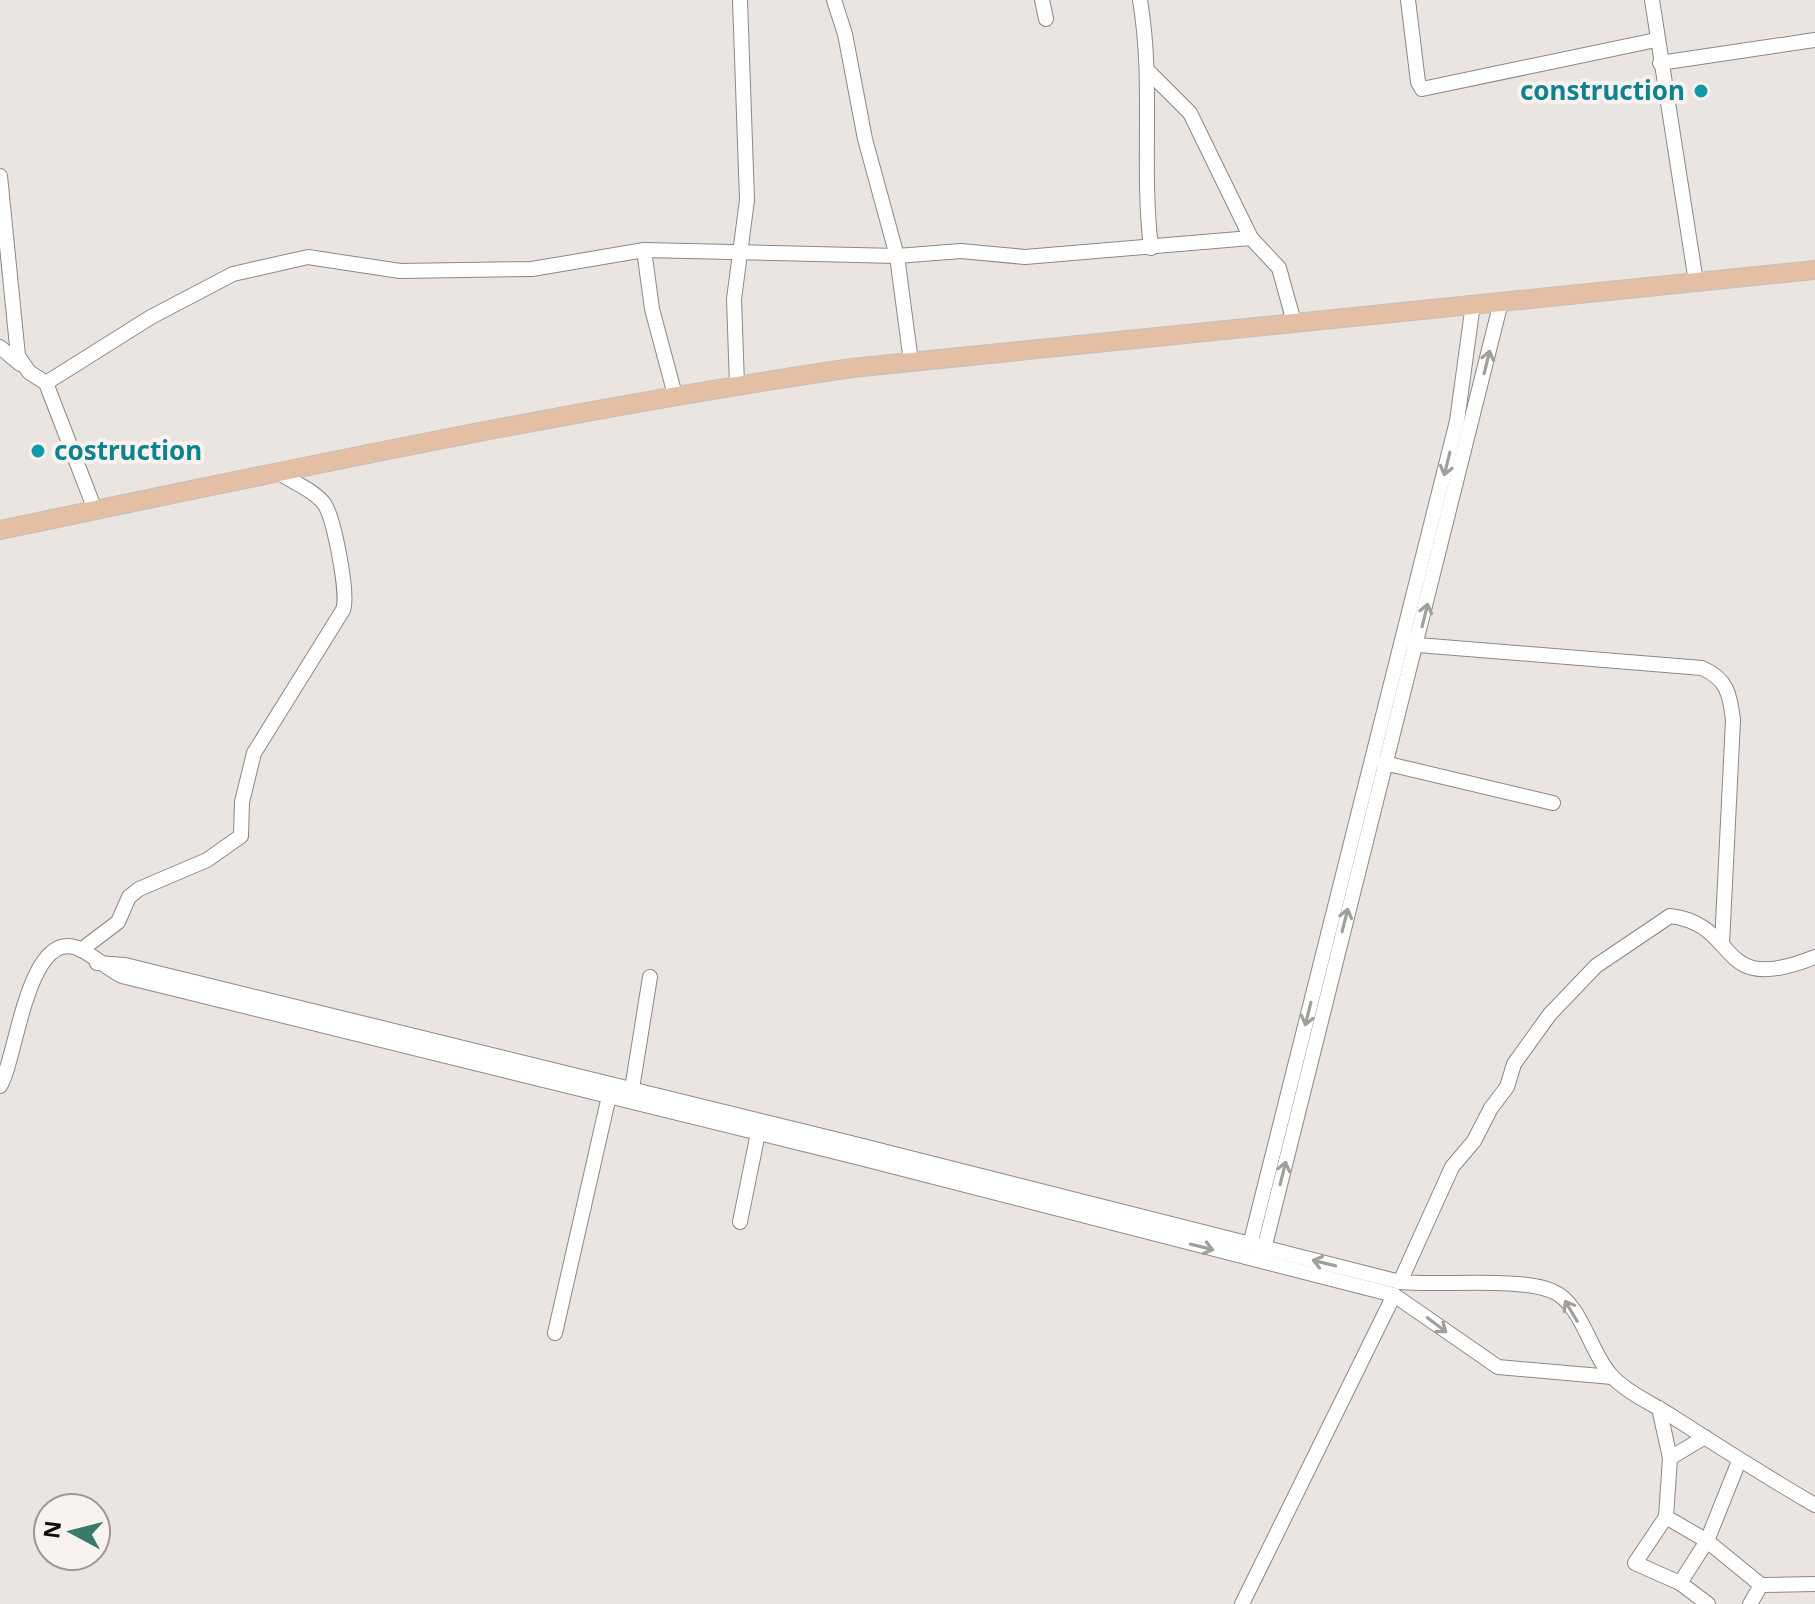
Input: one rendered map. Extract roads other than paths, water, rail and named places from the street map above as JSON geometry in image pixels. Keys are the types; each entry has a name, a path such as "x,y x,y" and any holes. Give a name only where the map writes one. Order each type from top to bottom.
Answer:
{"main road":[{"path":"0,530 278,472 737,385 911,362 1815,270"}],"street":[{"path":"737,385 734,299 747,200 740,0"},
{"path":"834,0 845,34 871,165 897,256 911,362"},
{"path":"1042,0 1046,19"},
{"path":"1140,0 1149,72 1146,206 1151,248"},
{"path":"1408,0 1418,82 1422,89 1656,40"},
{"path":"1652,0 1696,282"},
{"path":"1660,63 1815,40"},
{"path":"1149,72 1190,113 1251,238 1279,268 1294,322"},
{"path":"0,176 18,356 24,366"},
{"path":"46,383 151,317 233,274 308,257 400,271 532,269 644,250 897,256 961,251 1025,257 1251,238"},
{"path":"644,250 652,309 675,395"},
{"path":"1255,1253 1418,645 1501,302"},
{"path":"1255,1253 1457,421 1473,304"},
{"path":"0,347 46,383 95,510"},
{"path":"81,950 118,922 129,897 139,889 207,860 241,836 242,802 254,753 343,610 346,591 327,511 320,499 278,472"},
{"path":"1403,637 1418,645 1702,668 1719,675 1730,692 1733,720 1722,944"},
{"path":"1384,763 1553,803"},
{"path":"1242,1604 1397,1288 1452,1167 1474,1141 1491,1108 1504,1093 1514,1064 1574,984 1665,917 1674,916 1697,924 1722,944 1736,961 1759,971 1774,971 1815,957"},
{"path":"0,1086 31,984 41,963 55,950 64,947 81,950 97,963 122,976 1397,1288 1514,1284 1553,1291 1563,1297 1595,1355 1612,1377 1739,1461 1815,1505"},
{"path":"97,963 125,965 632,1089 1255,1253"},
{"path":"632,1089 650,977"},
{"path":"555,1333 609,1096"},
{"path":"740,1222 758,1133"},
{"path":"1397,1288 1498,1367 1612,1377"},
{"path":"1659,1408 1670,1458 1666,1517 1635,1563 1680,1583 1708,1604"},
{"path":"1670,1458 1705,1437"},
{"path":"1680,1583 1707,1541 1739,1461"},
{"path":"1666,1517 1707,1541 1761,1585 1815,1584"},
{"path":"1750,1604 1761,1585"}],"place":[{"name":"construction","path":"1701,91"},
{"name":"costruction","path":"38,451"}]}
